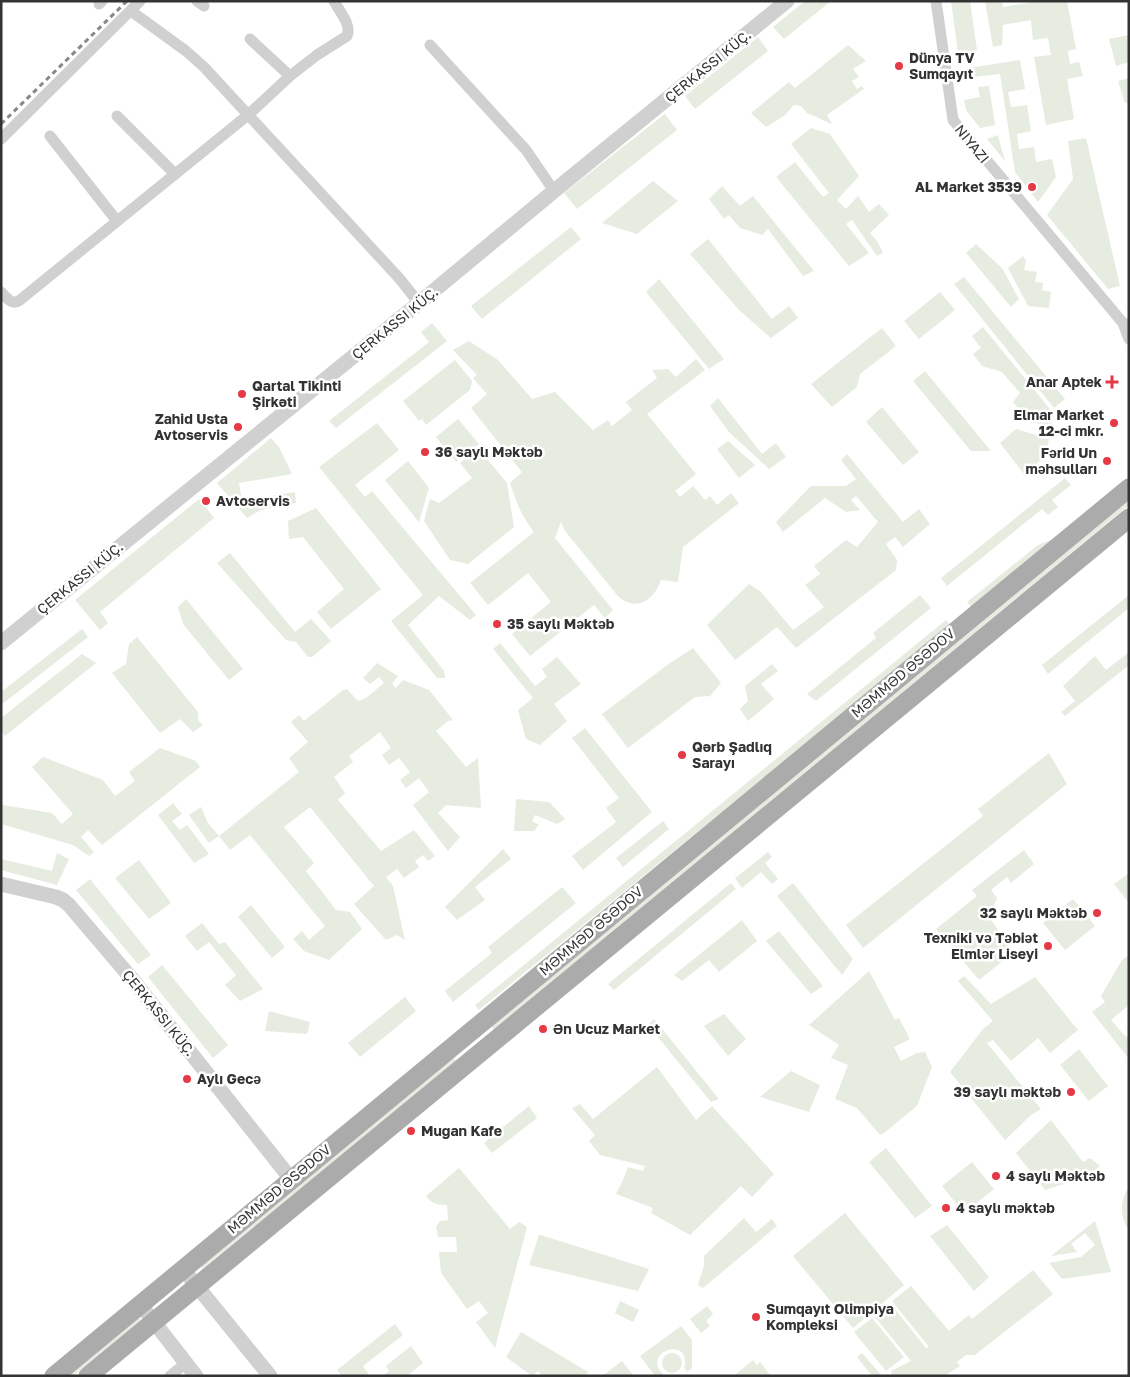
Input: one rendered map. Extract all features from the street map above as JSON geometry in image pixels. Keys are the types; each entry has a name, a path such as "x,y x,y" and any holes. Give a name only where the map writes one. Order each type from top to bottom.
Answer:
{"main road":[{"name":"MƏMMƏD ƏSƏDOV","path":"54,1376 291,1178 1129,488"},
{"name":"MƏMMƏD ƏSƏDOV","path":"88,1376 1129,518"}],"street":[{"path":"1,139 140,1"},
{"path":"1,292 9,300 17,303 248,115 290,76 321,52 347,36 349,32 348,27 334,1"},
{"path":"1,643 420,303 787,1"},
{"name":"NIYAZI","path":"936,1 953,120 1126,324 1129,339"},
{"path":"131,11 198,61 420,303"},
{"path":"250,39 290,76"},
{"path":"430,45 526,150 554,191"},
{"path":"117,116 175,174"},
{"path":"50,136 116,221"},
{"path":"1,884 56,897 69,905 132,979 291,1178"},
{"path":"183,1268 268,1374"},
{"path":"140,1304 196,1376"},
{"path":"170,1376 186,1363"}],"shaded area":[{"path":"805,1 831,1 784,39 773,27"},
{"path":"951,1 970,1 977,50 958,53"},
{"path":"985,1 1002,1 1003,7 1040,1 1067,1 1076,49 1068,51 1070,64 1079,62 1083,76 1067,79 1074,119 1046,125 1034,57 1051,55 1048,38 1033,40 1031,20 1003,25 1002,45 993,47"},
{"path":"1129,35 1129,62 1116,66 1109,39"},
{"path":"758,37 768,51 695,109 685,96"},
{"path":"848,45 866,61 853,69 859,77 852,81 857,89 862,86 864,89 827,115 832,124 807,113 801,106 794,105 784,116 766,127 751,113 789,82 795,88"},
{"path":"1020,60 1025,89 1008,92 1011,107 1027,105 1031,131 1017,134 1019,149 1034,147 1036,162 1052,159 1056,177 1038,202 1015,172 1000,74 965,78 963,69"},
{"path":"1129,78 1129,102 1125,103 1118,81"},
{"path":"989,86 995,125 980,128 966,110 964,100 980,97 978,87"},
{"path":"665,114 677,130 577,209 564,193"},
{"path":"811,128 830,134 859,176 837,200 846,209 858,196 869,212 879,204 889,215 870,233 877,241 883,253 877,256 852,220 846,224 869,253 849,266 776,177 795,162 823,197 829,193 791,144"},
{"path":"998,136 1005,161 987,139"},
{"path":"1086,138 1120,286 1108,289 1047,215 1073,179 1068,141"},
{"path":"653,181 678,201 637,234 602,223"},
{"path":"722,186 740,206 753,196 814,271 803,276 768,229 762,235 740,228 729,215 724,219 709,199"},
{"path":"571,227 581,239 482,319 471,306"},
{"path":"708,239 772,319 789,306 798,318 771,338 739,310 690,254"},
{"path":"976,244 1002,268 1019,299 1011,307 966,253"},
{"path":"1023,256 1026,261 1024,270 1037,272 1035,282 1043,283 1042,290 1051,292 1049,308 1028,306 1008,268"},
{"path":"964,277 1065,399 1054,408 954,284"},
{"path":"659,279 724,359 709,369 646,292"},
{"path":"940,292 955,310 919,339 904,321"},
{"path":"432,323 447,341 336,428 329,421 429,342 421,332"},
{"path":"983,327 1054,414 1051,426 1029,422 1013,402 1020,393 1002,372 982,366 973,354 981,348 972,336"},
{"path":"882,328 896,346 860,374 857,387 832,407 811,384"},
{"path":"469,341 498,360 532,399 555,392 593,430 608,420 612,426 632,410 626,402 657,378 652,370 668,369 676,377 696,359 705,370 647,414 696,474 675,491 680,497 693,486 705,500 710,496 717,505 731,493 739,503 683,547 678,582 661,580 654,594 649,599 637,604 630,603 617,595 565,531 561,522 555,538 613,610 605,618 594,605 530,656 512,634 551,602 528,573 488,605 470,583 534,532 519,508 510,483 522,472 471,408 487,394 473,378 477,375 453,350"},
{"path":"455,360 472,381 470,390 426,425 422,419 419,421 403,401"},
{"path":"925,371 991,451 971,451 913,381"},
{"path":"718,398 762,454 776,443 786,457 769,469 729,432 710,406"},
{"path":"882,407 919,452 903,465 866,422"},
{"path":"458,419 479,444 456,462 436,437"},
{"path":"377,423 399,450 355,485 365,497 372,491 476,615 470,620 439,596 408,625 444,671 445,678 437,678 391,621 423,595 319,467"},
{"path":"1016,429 1049,439 1045,457 1024,474 1000,443"},
{"path":"271,438 279,447 292,474 239,483 242,501 295,492 296,503 261,510 247,518 217,483"},
{"path":"728,441 755,465 739,478 717,449"},
{"path":"479,449 507,483 514,527 468,564 450,560 424,521 430,499 439,503 472,478 460,463"},
{"path":"847,454 903,522 919,509 930,524 903,547 895,537 886,544 897,560 896,570 796,648 777,627 735,660 707,625 749,584 761,592 793,630 824,607 805,585 820,574 814,566 846,540 857,547 878,522 856,496 851,500 860,510 846,512 825,498 783,532 776,522 811,486 846,486 856,479 841,460"},
{"path":"408,461 429,488 419,522 385,480"},
{"path":"1065,478 1071,485 1052,500 1058,507 1048,515 1042,509 947,586 941,578"},
{"path":"1129,497 1129,505 494,1030 490,1024"},
{"path":"199,499 214,518 100,612 108,623 100,630 75,600"},
{"path":"316,508 381,589 331,629 317,612 344,589 303,537 289,539 288,521"},
{"path":"1058,537 971,607 967,602 1038,545"},
{"path":"230,553 295,632 311,619 331,641 312,657 308,657 296,642 286,640 217,563"},
{"path":"920,595 931,608 816,701 807,694 876,638 873,633"},
{"path":"1129,595 1129,608 1048,674 1042,665"},
{"path":"186,599 243,669 229,680 183,624 178,607"},
{"path":"946,620 951,625 479,1010 475,1005"},
{"path":"82,629 88,637 1,705 1,692"},
{"path":"137,637 198,712 198,720 203,725 193,732 180,719 160,733 112,673 126,664 129,644"},
{"path":"500,643 535,686 547,677 542,669 557,657 581,684 554,704 567,721 540,745 526,739 518,710 533,698 493,649"},
{"path":"693,648 721,683 710,696 695,697 628,748 602,714"},
{"path":"1129,652 1129,665 1065,716 1061,712 1075,701 1063,686 1095,656 1106,670"},
{"path":"82,654 96,663 5,736 1,731 1,718"},
{"path":"377,663 398,676 392,684 396,688 403,680 429,690 453,720 448,721 436,731 466,767 478,758 481,808 446,805 438,813 460,837 448,851 413,805 429,792 419,778 406,788 400,780 410,772 399,758 389,765 382,755 391,748 380,732 349,756 353,762 334,777 345,793 338,800 381,851 414,830 435,856 428,861 423,855 415,861 419,867 404,878 397,869 386,877 393,886 405,940 397,935 386,940 354,904 374,886 310,807 284,827 314,863 306,871 336,910 350,912 362,929 329,960 304,951 293,939 302,931 309,940 325,926 250,835 230,850 219,836 299,772 289,758 308,742 291,722 299,715 304,721 343,690 347,689 358,701 366,698 384,683 379,677 370,684 363,678"},
{"path":"772,664 778,671 761,684 774,699 748,721 740,709 748,701 745,686"},
{"path":"585,728 652,812 583,870 572,856 616,822 606,808 619,798 572,738"},
{"path":"160,748 196,761 200,767 102,845 88,830 81,837 94,852 89,856 73,845 1,824 2,805 52,813 62,824 73,814 32,767 43,757 103,780 115,796 135,781 129,772"},
{"path":"1049,753 1067,784 863,948 846,925 983,816 978,809"},
{"path":"516,799 549,802 565,819 557,824 535,815 532,821 539,825 534,831 514,831"},
{"path":"173,803 182,814 172,821 180,830 187,825 209,854 194,863 158,815"},
{"path":"201,807 208,823 219,836 209,843 189,815"},
{"path":"663,821 669,829 623,867 616,858"},
{"path":"503,849 511,859 475,887 485,900 457,920 445,907"},
{"path":"1024,850 1034,864 1011,883 1007,877 991,890 997,898 989,917 1014,952 979,980 936,929 977,896 972,890"},
{"path":"768,852 772,857 765,863 778,879 772,884 761,872 742,888 735,878"},
{"path":"57,853 69,859 57,885 1,870 1,859 52,871"},
{"path":"139,860 171,903 149,919 115,878"},
{"path":"1129,873 1129,903 1114,884"},
{"path":"90,879 151,955 138,964 76,890"},
{"path":"731,883 736,889 614,990 608,984"},
{"path":"793,883 853,959 842,975 777,896"},
{"path":"562,887 576,903 453,1002 445,991 492,953 488,947"},
{"path":"1073,899 1095,926 1065,950 1043,923"},
{"path":"251,905 285,947 272,958 238,917"},
{"path":"742,920 757,941 719,972 709,960 682,981 674,975"},
{"path":"202,923 219,944 225,942 263,989 240,1001 225,985 236,975 209,942 197,951 185,936"},
{"path":"779,931 823,986 811,994 766,941"},
{"path":"1129,955 1129,1005 1111,1020 1126,1037 1129,1036 1129,1059 1092,1012 1105,1002 1101,996 1122,960"},
{"path":"162,965 228,1045 213,1058 148,977"},
{"path":"869,971 895,1020 899,1018 910,1039 894,1047 901,1061 917,1053 925,1052 932,1067 917,1106 880,1135 857,1108 835,1099 848,1065 831,1058 839,1045 809,1025"},
{"path":"964,976 991,1004 1035,977 1078,1030 1050,1053 1038,1038 1011,1061 993,1040 987,1043 1041,1109 1031,1115 1005,1140 950,1072 983,1029 993,1021 958,981"},
{"path":"405,997 416,1011 360,1057 348,1043"},
{"path":"269,1011 310,1022 307,1034 265,1031"},
{"path":"724,1014 746,1039 728,1056 704,1026"},
{"path":"654,1019 719,1099 711,1102 648,1025"},
{"path":"1079,1049 1108,1086 1089,1101 1060,1065"},
{"path":"452,1056 456,1061 202,1269 199,1265"},
{"path":"657,1067 696,1120 712,1106 774,1174 752,1197 741,1186 690,1235 651,1213 653,1208 616,1194 628,1167 643,1171 645,1166 600,1155 589,1141 595,1135 572,1108 580,1104 593,1119"},
{"path":"791,1071 820,1085 809,1112 760,1097"},
{"path":"529,1106 537,1118 492,1153 484,1143"},
{"path":"1051,1120 1083,1162 1090,1158 1100,1166 1088,1176 1045,1190 1016,1153"},
{"path":"886,1148 932,1206 915,1218 869,1162"},
{"path":"972,1162 994,1189 964,1213 942,1186"},
{"path":"459,1168 510,1229 519,1222 527,1227 495,1348 476,1322 488,1313 479,1301 467,1309 441,1273 439,1252 457,1252 456,1237 438,1237 436,1227 440,1221 448,1220 447,1205 435,1204 426,1196"},
{"path":"1129,1187 1129,1231 1122,1215 1122,1203"},
{"path":"845,1213 904,1285 853,1328 793,1256"},
{"path":"744,1218 756,1232 772,1219 777,1226 703,1288 698,1285 704,1265 704,1256"},
{"path":"1095,1221 1111,1272 1062,1279 1049,1263 1081,1257 1095,1245 1085,1233 1071,1244 1077,1252 1051,1256"},
{"path":"947,1225 989,1277 974,1291 930,1236"},
{"path":"539,1235 649,1269 638,1291 529,1265"},
{"path":"1033,1270 1053,1294 975,1355 966,1355 957,1362 960,1366 944,1376 892,1376 891,1371 911,1361 874,1316 890,1303 926,1348 929,1347 892,1301 911,1286 949,1331 969,1315 972,1319"},
{"path":"620,1301 639,1310 633,1322 615,1313"},
{"path":"707,1306 713,1314 706,1321 710,1326 701,1333 690,1319"},
{"path":"137,1316 141,1320 73,1376 66,1376"},
{"path":"872,1318 904,1357 886,1371 854,1332"},
{"path":"395,1324 403,1335 363,1366 370,1376 342,1376 337,1370"},
{"path":"681,1326 692,1340 692,1368 687,1372 684,1368 685,1358 681,1352 675,1349 667,1350 657,1360 658,1367 665,1376 655,1376 640,1356"},
{"path":"521,1332 589,1372 584,1376 542,1376 538,1371 532,1376 506,1357"},
{"path":"411,1346 423,1363 407,1376 383,1376 389,1371 386,1366"},
{"path":"672,1353 679,1356 682,1363 679,1370 672,1373 665,1370 662,1363 665,1356"},
{"path":"862,1353 882,1376 872,1376 857,1357"},
{"path":"753,1360 757,1365 760,1362 771,1376 735,1376 735,1375"},
{"path":"622,1361 634,1376 602,1376"}],"railway":[{"path":"1,124 127,1"}],"place":[{"name":"Dünya TV Sumqayıt","path":"899,66"},
{"name":"AL Market 3539","path":"1032,187"},
{"name":"Anar Aptek","path":"1112,382"},
{"name":"Qartal Tikinti Şirkәti","path":"242,394"},
{"name":"Elmar Market 12-ci mkr.","path":"1114,423"},
{"name":"Zahid Usta Avtoservis","path":"238,427"},
{"name":"36 saylı Məktəb","path":"425,452"},
{"name":"Fərid Un məhsulları","path":"1107,461"},
{"name":"Avtoservis","path":"206,501"},
{"name":"35 saylı Məktəb","path":"497,624"},
{"name":"Qәrb Şadlıq Sarayı","path":"682,755"},
{"name":"32 saylı Məktəb","path":"1097,913"},
{"name":"Texniki və Təbiət Elmlər Liseyi","path":"1048,946"},
{"name":"Ən Ucuz Market","path":"543,1029"},
{"name":"Aylı Gecə","path":"187,1079"},
{"name":"39 saylı məktəb","path":"1071,1092"},
{"name":"Muğan Kafe","path":"411,1131"},
{"name":"4 saylı Məktəb","path":"996,1176"},
{"name":"4 saylı məktəb","path":"946,1208"},
{"name":"Sumqayıt Olimpiya Kompleksi","path":"756,1317"}]}
